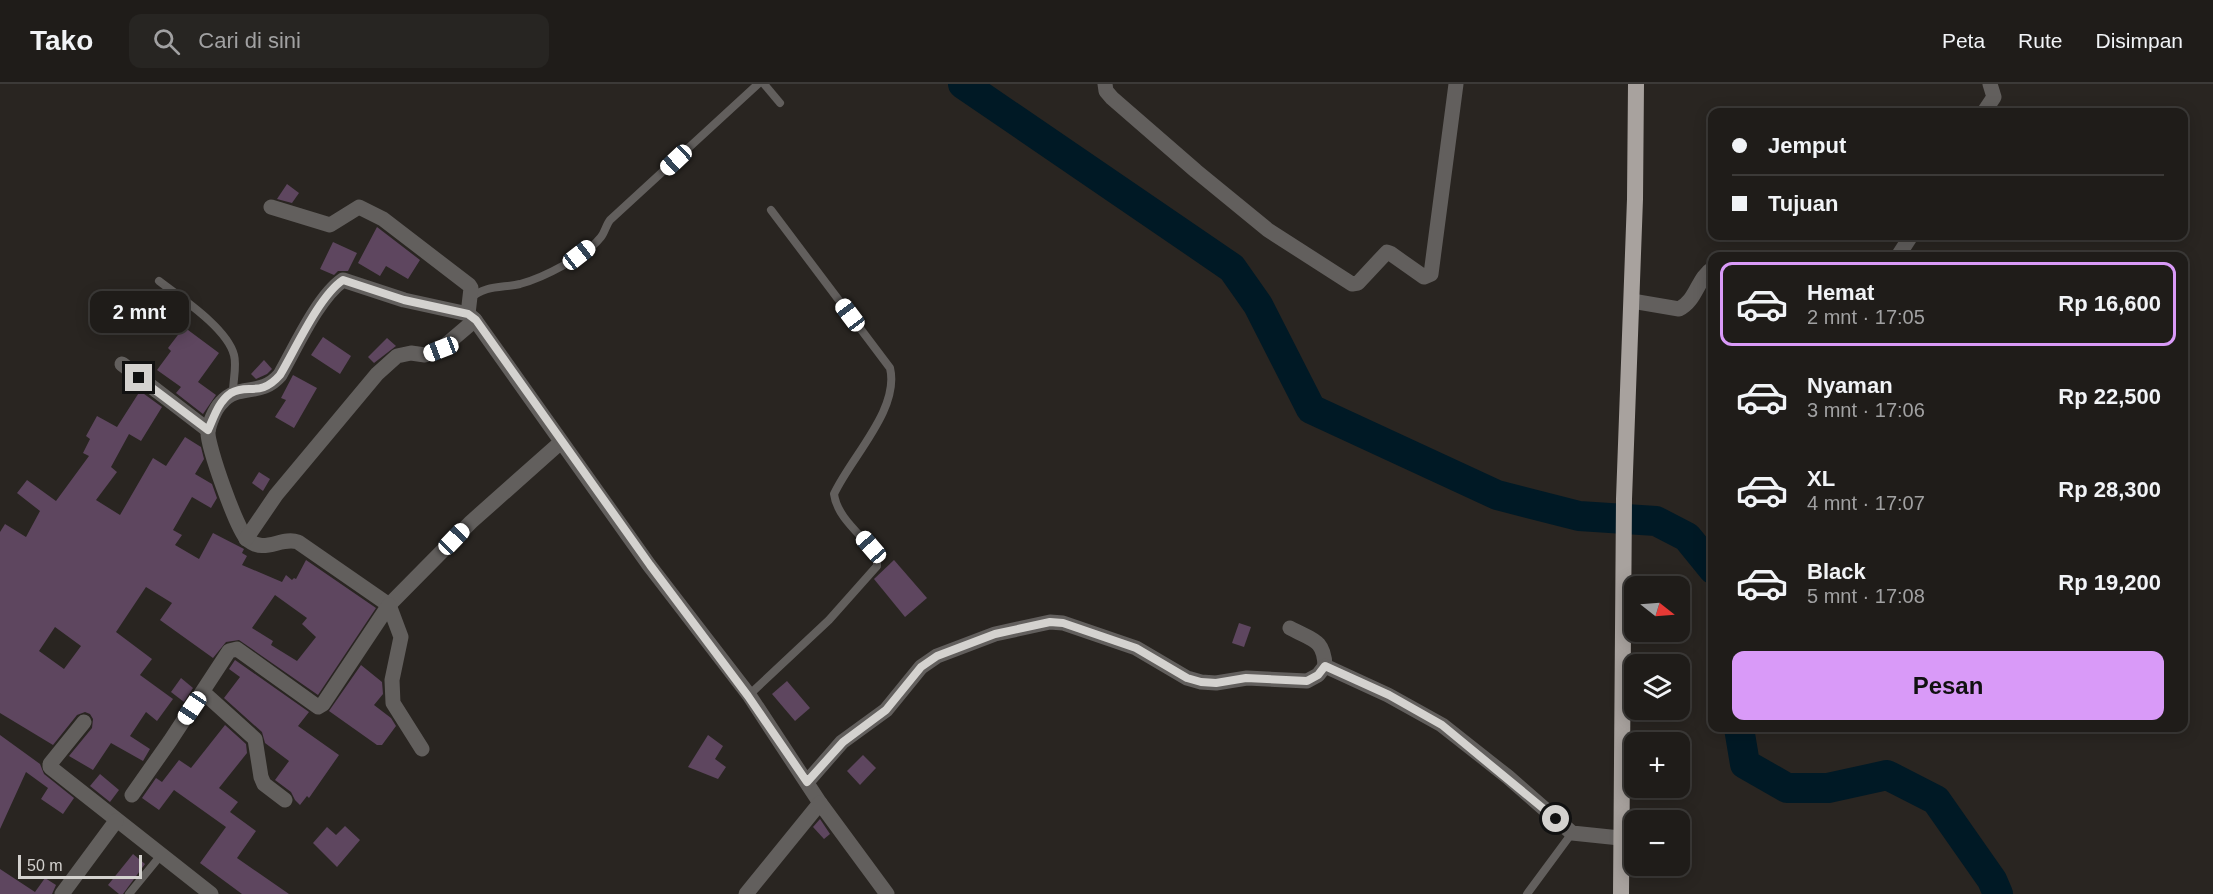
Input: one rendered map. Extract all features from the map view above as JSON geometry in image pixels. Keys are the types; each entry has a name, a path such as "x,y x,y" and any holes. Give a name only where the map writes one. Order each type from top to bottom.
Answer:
{"highway":[{"path":"1621,894 1624,499 1635,199 1636,84"}],"street":[{"path":"1105,84 1106,91 1112,98 1268,230 1352,284 1358,283 1387,252 1424,277 1431,273 1456,84"},
{"path":"1987,108 1994,97 1990,84"},
{"path":"271,207 330,225 357,207 361,207 383,219 469,285 472,311 561,441 748,696 820,803 887,894"},
{"path":"1632,301 1679,309 1693,297 1702,278 1708,273"},
{"path":"422,748 393,703 392,680 401,637 389,605 298,542 292,540 271,546 260,546 246,538 238,525 211,453 208,430 219,405 233,392 262,388 272,384 280,375 317,310 331,291 343,280 404,300 472,311"},
{"path":"246,538 276,495 377,374 397,356 411,353 425,355 441,349 472,311"},
{"path":"122,364 208,430"},
{"path":"132,795 229,651 237,649 312,703 321,706 389,605 471,522 561,441"},
{"path":"807,782 843,742 894,702 921,667 937,656 1006,632 1050,622 1063,623 1136,648 1187,678 1201,682 1216,683 1246,678 1307,681 1318,675 1325,666 1324,652 1320,644 1290,628"},
{"path":"1325,666 1389,695 1442,725 1572,833 1620,838"},
{"path":"203,692 255,739 264,784 285,800"},
{"path":"84,722 50,764 51,767 211,894"},
{"path":"746,894 820,803"},
{"path":"62,894 117,821"}],"lane":[{"path":"472,311 483,290 532,280 579,255 599,238 610,220 758,84"},
{"path":"764,84 780,103"},
{"path":"748,696 829,620 878,567 878,555 840,512 835,503 834,494 887,403 892,379 890,368 771,210"},
{"path":"159,281 198,310 230,343 235,358 233,392"},
{"path":"1527,894 1572,833"},
{"path":"129,894 161,855"}],"building":[{"path":"287,184 299,193 292,203 277,199"},
{"path":"377,227 420,260 408,279 386,266 380,276 358,263"},
{"path":"333,242 357,253 348,271 338,271 334,275 320,269"},
{"path":"170,297 189,312 183,321 163,307"},
{"path":"184,327 219,353 198,382 216,395 203,414 176,393 181,387 157,370 171,351 168,348"},
{"path":"323,337 351,356 340,374 311,355"},
{"path":"387,338 396,346 374,363 368,357"},
{"path":"264,360 272,369 256,379 251,374"},
{"path":"293,375 317,388 294,428 275,417 286,400 281,398"},
{"path":"140,391 162,407 141,441 129,434 111,467 117,472 96,500 120,515 153,458 166,466 185,437 201,447 204,459 195,474 212,484 217,498 211,508 192,497 173,530 182,535 175,545 199,559 213,533 244,549 242,553 247,556 242,565 282,582 286,575 292,580 296,579 306,560 376,608 318,695 239,640 226,642 213,658 160,620 172,603 146,587 116,632 152,659 140,675 173,699 157,721 146,712 130,736 150,749 143,761 111,743 93,770 69,756 92,728 93,719 90,714 85,712 77,715 53,745 0,713 0,532 5,524 26,537 40,511 17,493 27,480 56,501 89,456 83,453 90,439 86,436 97,416 117,427","holes":["275,595 307,618 302,624 316,637 297,661 271,645 273,641 252,628","55,627 81,646 64,669 39,651"]},
{"path":"259,472 270,479 263,491 252,483"},
{"path":"894,560 927,598 905,617 874,579"},
{"path":"1239,623 1251,627 1244,647 1232,643"},
{"path":"235,660 309,712 298,726 339,755 309,798 307,796 300,805 291,792 275,780 289,761 265,743 262,732 224,698 240,677 229,669"},
{"path":"361,665 382,682 383,694 374,705 391,718 396,726 382,745 377,745 329,711"},
{"path":"181,678 193,688 184,702 171,692"},
{"path":"787,681 810,708 795,721 772,694"},
{"path":"225,725 246,744 247,753 219,788 238,802 230,812 256,831 237,858 289,894 242,894 200,863 226,827 174,790 159,810 142,798 156,778 162,782 179,760 191,768"},
{"path":"0,735 40,764 44,774 74,798 63,814 41,799 48,788 26,772 0,829"},
{"path":"708,735 723,746 715,759 726,767 718,779 688,767"},
{"path":"863,755 876,768 860,785 847,771"},
{"path":"100,774 119,790 110,802 90,786"},
{"path":"820,819 830,834 824,839 813,827"},
{"path":"345,826 360,840 337,867 313,843 327,827 336,835"},
{"path":"133,854 145,864 123,894 119,894 108,885"},
{"path":"0,869 35,892 45,878 56,885 52,894 0,894"}],"waterway":[{"path":"963,84 1232,268 1258,305 1311,409 1497,495 1579,516 1656,521 1687,537 1708,563"},
{"path":"1740,732 1745,764 1787,788 1828,788 1887,775 1936,800 1992,880 1998,894"}],"route":[{"path":"139,378 208,430 219,405 233,392 262,388 272,384 280,375 317,310 336,285 343,280 404,300 468,314 476,320 650,565 748,696 807,782 843,742 886,710 921,667 937,656 995,634 1050,622 1063,623 1136,648 1187,678 1201,682 1216,683 1246,678 1307,681 1318,675 1325,666 1389,695 1442,725 1508,777 1556,819"}]}
